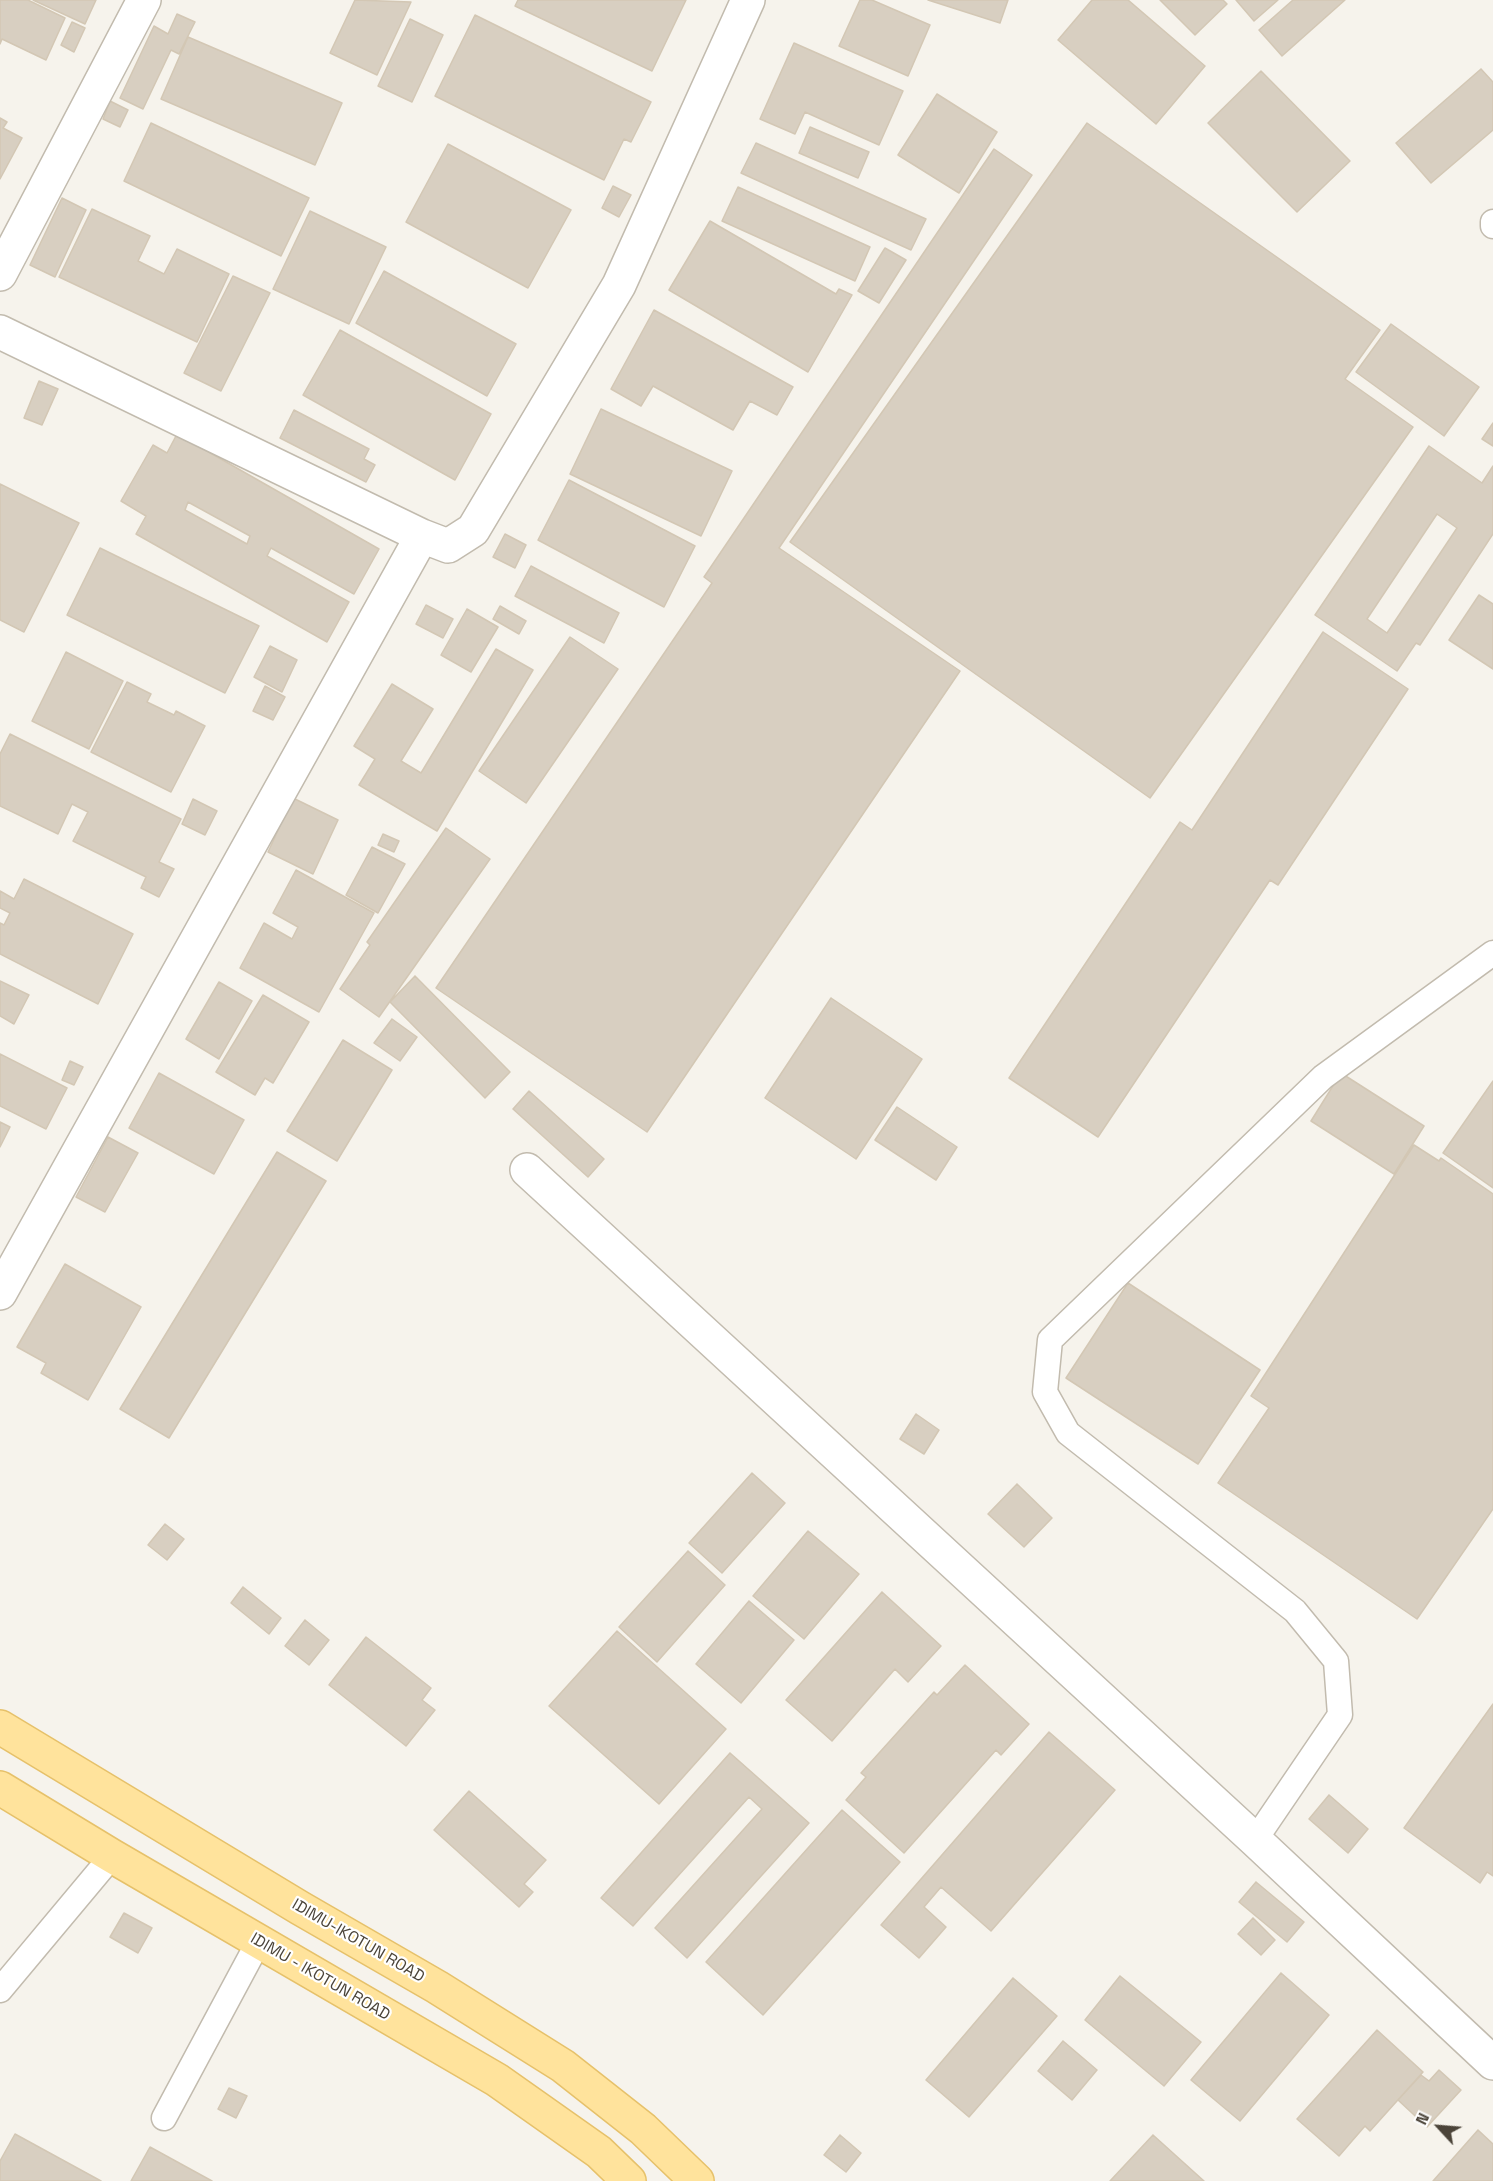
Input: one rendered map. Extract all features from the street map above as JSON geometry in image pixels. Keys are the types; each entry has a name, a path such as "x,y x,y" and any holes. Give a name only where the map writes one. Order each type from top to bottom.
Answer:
{"main road":[{"name":"IDIMU-IKOTUN ROAD","path":"0,1727 300,1908 437,1987 563,2066 643,2129 697,2181"},
{"name":"IDIMU - IKOTUN ROAD","path":"0,1788 112,1856 497,2080 599,2152 629,2181"}],"street":[{"path":"0,274 144,0"},
{"path":"0,332 448,546 473,530 619,285 748,0"},
{"path":"0,1293 423,536"},
{"path":"526,1170 1255,1840 1493,2063"}],"lane":[{"path":"1255,1840 1340,1716 1336,1661 1295,1611 1068,1433 1045,1392 1050,1340 1323,1077 1493,953"},
{"path":"0,1990 112,1856"},
{"path":"164,2118 259,1941"}],"building":[{"path":"0,0 28,0 65,18 46,60 2,39 0,44"},
{"path":"33,0 96,0 85,24"},
{"path":"355,0 411,2 377,75 330,53"},
{"path":"518,0 686,0 652,71 515,6"},
{"path":"860,0 872,0 930,25 908,76 839,46"},
{"path":"928,0 1008,0 1000,23"},
{"path":"1092,0 1128,0 1205,66 1156,124 1058,40"},
{"path":"1160,0 1223,0 1227,4 1195,35"},
{"path":"1236,0 1278,0 1254,21"},
{"path":"1293,0 1345,0 1282,56 1259,30"},
{"path":"177,14 195,22 179,54 171,50 143,109 120,98 154,26 168,34"},
{"path":"475,15 651,102 631,142 624,139 604,180 435,96"},
{"path":"410,19 443,35 412,102 378,86"},
{"path":"72,22 85,28 74,52 61,45"},
{"path":"188,37 342,103 315,165 161,99"},
{"path":"794,43 903,91 879,145 805,112 795,134 760,119"},
{"path":"1481,69 1493,82 1493,130 1431,183 1396,143"},
{"path":"1261,71 1350,161 1297,212 1208,123"},
{"path":"937,94 997,132 959,193 898,155"},
{"path":"110,101 128,110 120,127 103,119"},
{"path":"0,118 7,122 3,128 22,138 0,179"},
{"path":"151,123 309,198 281,256 124,181"},
{"path":"1087,123 1380,330 1345,379 1413,427 1150,798 790,542"},
{"path":"810,127 869,152 858,178 799,153"},
{"path":"756,143 926,219 911,250 741,173"},
{"path":"448,144 571,210 528,288 406,222"},
{"path":"994,149 1032,175 779,548 960,671 647,1132 436,988 712,583 704,577"},
{"path":"613,186 631,195 619,217 602,208"},
{"path":"738,187 870,247 855,281 722,221"},
{"path":"62,198 86,210 55,277 30,265"},
{"path":"92,209 150,236 138,261 164,274 177,249 229,274 197,342 59,277"},
{"path":"310,211 386,247 349,324 273,289"},
{"path":"710,221 836,294 839,289 852,295 808,372 669,290"},
{"path":"885,248 906,260 879,303 858,291"},
{"path":"384,271 516,344 487,396 356,323"},
{"path":"233,276 270,293 221,391 184,373"},
{"path":"654,310 793,387 777,415 750,401 733,430 653,386 641,406 611,389"},
{"path":"1391,324 1479,387 1444,436 1356,372"},
{"path":"340,330 491,414 455,480 303,395"},
{"path":"39,381 58,389 42,425 24,418"},
{"path":"601,409 732,471 701,536 570,474"},
{"path":"294,410 369,449 364,459 375,465 366,482 280,438"},
{"path":"1493,423 1493,446 1482,439"},
{"path":"177,434 379,549 354,594 271,548 267,556 349,602 327,642 136,534 146,516 121,501 153,445 167,453","holes":["188,502 250,536 247,544 185,510"]},
{"path":"1429,446 1482,483 1493,466 1493,534 1420,645 1416,643 1397,671 1315,615","holes":["1437,514 1457,528 1387,633 1367,619"]},
{"path":"569,480 695,546 664,607 538,540"},
{"path":"0,484 79,523 24,632 0,620"},
{"path":"505,534 526,545 515,568 493,557"},
{"path":"100,548 259,626 225,693 67,615"},
{"path":"531,566 619,613 604,643 515,596"},
{"path":"1479,595 1493,604 1493,669 1449,640"},
{"path":"426,605 453,619 443,638 416,624"},
{"path":"500,606 526,621 519,634 493,619"},
{"path":"467,609 498,627 471,672 441,655"},
{"path":"1323,632 1408,689 1278,885 1270,880 1098,1137 1009,1078 1180,822 1192,830"},
{"path":"570,637 618,669 526,803 479,771"},
{"path":"270,646 297,660 282,692 254,677"},
{"path":"496,649 533,670 437,831 359,785 375,759 354,746 392,684 433,709 401,761 421,773"},
{"path":"66,652 123,681 89,749 32,721"},
{"path":"127,682 151,694 147,702 174,715 176,711 205,726 171,792 91,752"},
{"path":"265,686 285,697 273,720 253,711"},
{"path":"10,734 181,819 159,862 174,869 159,897 141,888 146,877 73,841 88,812 72,804 58,834 0,806 0,754"},
{"path":"293,798 338,820 313,874 268,852"},
{"path":"193,799 217,811 205,835 182,824"},
{"path":"446,828 490,859 379,1017 340,989 370,945 367,942"},
{"path":"383,834 399,841 394,852 378,845"},
{"path":"372,847 405,864 378,913 346,895"},
{"path":"296,870 374,913 319,1012 240,968 264,923 292,939 298,927 273,913"},
{"path":"24,879 133,934 98,1004 0,954 0,923 4,925 10,913 0,908 0,891 14,899"},
{"path":"415,976 510,1072 485,1098 390,1002"},
{"path":"0,981 29,995 14,1024 0,1016"},
{"path":"219,982 252,1001 219,1059 186,1039"},
{"path":"263,995 309,1022 273,1083 265,1078 255,1095 216,1072"},
{"path":"831,998 922,1059 856,1159 765,1098"},
{"path":"392,1019 417,1037 400,1061 374,1043"},
{"path":"343,1040 392,1070 337,1161 287,1131"},
{"path":"0,1054 67,1088 46,1129 0,1106"},
{"path":"70,1061 83,1067 74,1085 62,1080"},
{"path":"159,1073 244,1120 214,1174 129,1128"},
{"path":"1341,1073 1424,1126 1394,1174 1311,1121"},
{"path":"1493,1081 1493,1188 1443,1153"},
{"path":"529,1091 604,1159 588,1177 513,1109"},
{"path":"897,1107 957,1147 936,1180 875,1140"},
{"path":"0,1122 10,1127 0,1147"},
{"path":"108,1137 138,1153 105,1212 76,1197"},
{"path":"1414,1145 1439,1161 1441,1158 1493,1194 1493,1509 1417,1619 1218,1483 1269,1408 1251,1396"},
{"path":"277,1152 326,1181 169,1438 120,1409"},
{"path":"65,1264 141,1307 88,1400 41,1373 46,1363 17,1347"},
{"path":"1128,1283 1260,1370 1198,1464 1066,1378"},
{"path":"916,1414 939,1430 924,1454 900,1439"},
{"path":"752,1473 785,1503 722,1573 689,1543"},
{"path":"1017,1484 1052,1518 1024,1547 988,1514"},
{"path":"165,1524 184,1539 167,1560 148,1545"},
{"path":"808,1531 859,1574 804,1639 753,1596"},
{"path":"688,1551 725,1585 657,1662 619,1627"},
{"path":"243,1587 281,1618 269,1634 231,1603"},
{"path":"882,1592 941,1646 908,1682 895,1669 832,1741 786,1700"},
{"path":"749,1601 794,1640 741,1703 696,1664"},
{"path":"305,1620 329,1640 309,1665 285,1646"},
{"path":"617,1631 726,1729 659,1804 549,1706"},
{"path":"366,1637 431,1688 422,1700 435,1710 406,1746 329,1685"},
{"path":"965,1665 1029,1724 1001,1755 996,1750 904,1853 846,1800 866,1777 861,1773 934,1692 937,1695"},
{"path":"1493,1704 1493,1876 1487,1872 1480,1883 1404,1828"},
{"path":"1049,1732 1115,1790 991,1931 941,1887 924,1907 946,1927 919,1958 881,1925"},
{"path":"730,1753 809,1823 687,1958 655,1928 762,1809 749,1797 633,1926 601,1898"},
{"path":"469,1791 546,1860 524,1884 533,1892 519,1907 434,1830"},
{"path":"1329,1795 1368,1829 1348,1853 1309,1819"},
{"path":"842,1810 900,1862 763,2015 706,1962"},
{"path":"1256,1882 1304,1922 1287,1942 1239,1902"},
{"path":"124,1913 152,1928 138,1953 110,1937"},
{"path":"1253,1918 1275,1940 1261,1955 1238,1934"},
{"path":"1281,1973 1329,2015 1240,2121 1191,2080"},
{"path":"1120,1976 1201,2042 1164,2086 1085,2020"},
{"path":"1013,1978 1057,2016 969,2117 926,2080"},
{"path":"1377,2030 1423,2072 1370,2131 1365,2126 1339,2156 1297,2119"},
{"path":"1063,2041 1097,2070 1072,2100 1038,2071"},
{"path":"1439,2070 1461,2090 1427,2127 1398,2100 1421,2075 1429,2081"},
{"path":"229,2088 247,2096 236,2118 218,2109"},
{"path":"1478,2130 1493,2144 1493,2181 1433,2181"},
{"path":"15,2134 101,2181 0,2181 0,2161"},
{"path":"840,2135 861,2153 846,2172 824,2155"},
{"path":"1153,2135 1204,2181 1110,2181"},
{"path":"150,2147 212,2181 131,2181"}]}
